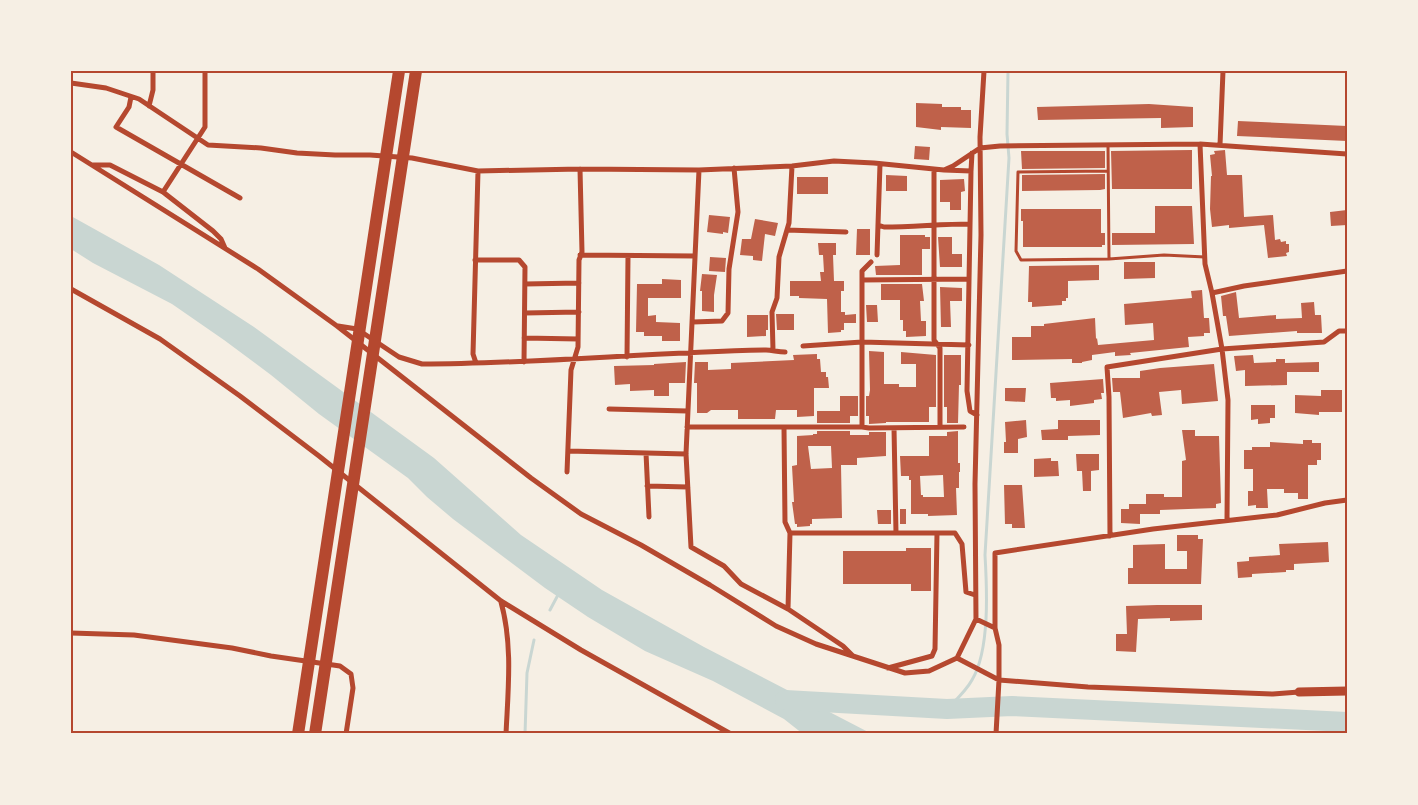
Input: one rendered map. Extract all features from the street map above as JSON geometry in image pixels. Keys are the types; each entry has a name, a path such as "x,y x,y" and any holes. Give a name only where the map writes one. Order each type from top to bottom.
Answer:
{"highway":[{"path":"298,734 399,71"},
{"path":"315,734 416,71"}],"street":[{"path":"149,106 153,90 153,71"},
{"path":"163,192 205,127 205,71"},
{"path":"71,152 258,269 337,326 531,478 581,514 703,581 776,626 816,644 905,673 929,671 957,658 977,620 975,595 981,235 980,148 984,71"},
{"path":"1220,145 1223,71"},
{"path":"71,83 106,88 140,99 208,145 261,148 297,153 370,154 412,158 478,171 580,169 699,170 792,166 834,161 934,170 971,171"},
{"path":"131,97 128,107 116,127 240,198"},
{"path":"1200,144 1205,264 1222,349 1228,400 1227,520"},
{"path":"944,170 980,148 1016,145 1200,144 1347,154"},
{"path":"972,153 967,390 970,411 977,415"},
{"path":"877,255 880,164"},
{"path":"92,165 110,165 163,192 213,231 221,239 226,249"},
{"path":"773,350 772,312 778,298 779,257 787,230 792,166"},
{"path":"693,322 722,321 728,313 729,269 738,212 734,168"},
{"path":"567,472 571,370 578,347 580,255 582,252 580,169"},
{"path":"699,170 686,454 691,547 724,566 741,584 788,608 843,646 855,658"},
{"path":"934,170 934,340 940,348 940,427"},
{"path":"476,363 473,354 478,171"},
{"path":"878,225 884,227 970,224"},
{"path":"787,230 846,232"},
{"path":"580,255 695,256"},
{"path":"627,356 628,256"},
{"path":"475,260 519,260 525,267 524,362"},
{"path":"862,427 862,271 871,262"},
{"path":"1212,293 1244,286 1347,271"},
{"path":"862,280 970,279"},
{"path":"525,284 579,283"},
{"path":"71,289 160,339 240,396 319,456 501,602 581,650 731,734"},
{"path":"525,313 579,312"},
{"path":"337,326 357,329 399,357 422,364 575,360 773,350 784,352"},
{"path":"1110,536 1110,397 1107,367 1222,349 1324,342 1339,331 1347,332"},
{"path":"524,338 578,339"},
{"path":"803,346 862,342 969,345"},
{"path":"610,409 687,411"},
{"path":"687,427 964,427"},
{"path":"784,428 786,522 790,533 788,608"},
{"path":"894,428 896,533"},
{"path":"568,451 686,454"},
{"path":"646,453 648,517"},
{"path":"648,486 688,487"},
{"path":"996,732 999,645 994,627 995,553 1227,520 1277,515 1325,503 1347,500"},
{"path":"790,533 955,533 962,544 966,592 975,595"},
{"path":"888,668 932,656 936,648 937,533"},
{"path":"501,602 507,622 509,668 506,734"},
{"path":"977,620 994,627"},
{"path":"71,633 134,635 232,648 340,666 351,674 353,688 346,734"},
{"path":"957,658 999,680 1088,687 1273,694 1347,691"}],"lane":[{"path":"1108,144 1109,259"},
{"path":"1108,171 1018,172 1016,251 1021,260 1109,259 1164,255 1205,257"}],"shaded area":[{"path":"71,216 159,265 254,327 434,458 521,535 602,590 704,647 872,734 803,734 784,719 713,681 645,651 588,617 545,588 453,519 408,478 319,414 224,340 172,304 93,263 71,249"}],"building":[{"path":"916,103 942,104 942,107 961,107 961,110 971,110 971,128 941,127 941,130 916,127"},
{"path":"1149,104 1193,107 1193,127 1161,128 1161,118 1038,120 1037,107"},
{"path":"1238,121 1347,126 1347,141 1237,136"},
{"path":"915,146 930,147 929,160 914,159"},
{"path":"1192,150 1192,189 1112,189 1111,151"},
{"path":"1225,150 1227,175 1242,175 1244,217 1273,215 1275,240 1280,239 1281,242 1286,241 1286,244 1289,244 1287,256 1268,258 1264,225 1229,228 1229,225 1212,227 1210,155 1215,154 1214,151"},
{"path":"1021,151 1105,151 1105,168 1022,169"},
{"path":"1105,174 1105,189 1022,191 1022,175"},
{"path":"886,175 907,176 907,191 886,191"},
{"path":"797,177 828,177 828,194 797,194"},
{"path":"964,179 965,191 961,192 961,210 950,210 950,202 940,202 940,180"},
{"path":"1155,206 1192,206 1194,244 1112,245 1112,233 1155,233"},
{"path":"1021,209 1101,209 1101,233 1105,233 1105,245 1102,245 1102,247 1023,247"},
{"path":"1347,210 1347,225 1331,226 1330,212"},
{"path":"709,215 730,217 728,233 707,232"},
{"path":"755,219 778,223 775,236 765,234 762,261 753,260 753,256 740,255 742,239 751,239"},
{"path":"857,229 870,229 870,255 856,255"},
{"path":"900,235 925,235 925,237 930,237 930,249 922,249 922,275 876,275 875,266 900,265"},
{"path":"938,237 952,237 952,254 962,254 962,267 940,267"},
{"path":"818,243 836,243 836,255 833,255 834,281 844,281 844,291 841,291 841,312 845,312 845,315 856,314 856,323 844,323 844,330 841,330 841,332 828,333 827,299 790,296 790,281 821,281 820,272 824,272 823,255 819,255"},
{"path":"710,257 726,258 725,272 709,271"},
{"path":"1124,262 1155,262 1155,278 1124,279"},
{"path":"1099,265 1099,280 1068,281 1068,298 1066,298 1066,301 1062,301 1062,305 1032,307 1032,302 1028,302 1029,266"},
{"path":"702,274 717,275 714,312 702,311 702,291 700,291"},
{"path":"662,279 681,280 681,298 648,298 648,316 656,315 656,322 680,323 680,341 662,341 662,336 644,336 644,332 636,332 637,284 662,284"},
{"path":"881,284 922,284 924,301 920,301 921,321 926,321 926,336 906,337 906,331 903,331 903,320 900,320 900,300 881,300"},
{"path":"940,287 962,288 962,301 950,301 951,327 941,327"},
{"path":"1202,290 1204,318 1209,318 1210,333 1204,333 1204,336 1188,337 1189,347 1130,353 1131,355 1115,356 1115,352 1092,355 1092,360 1082,363 1072,363 1072,359 1012,360 1012,337 1031,337 1031,326 1044,326 1044,324 1095,318 1098,345 1154,340 1153,323 1125,325 1124,304 1192,298 1191,291"},
{"path":"1236,292 1239,318 1276,315 1276,319 1302,318 1301,303 1314,302 1315,315 1321,315 1322,333 1297,333 1297,331 1229,336 1226,316 1223,316 1221,296"},
{"path":"866,305 877,305 878,322 867,322"},
{"path":"776,314 794,314 794,330 777,330"},
{"path":"747,315 768,315 766,336 747,337"},
{"path":"869,351 884,352 884,384 899,384 899,387 916,387 916,364 901,364 901,352 936,355 936,407 929,407 929,422 869,424 869,416 866,416 866,396 869,396 870,390"},
{"path":"817,354 817,359 820,359 821,372 826,372 826,377 828,377 829,388 814,388 814,416 797,417 797,410 776,410 775,419 738,419 738,410 711,410 707,413 697,413 697,383 694,383 695,362 708,362 708,370 731,369 731,363 794,360 793,355"},
{"path":"944,355 961,355 958,423 947,423 947,407 944,407"},
{"path":"1253,355 1254,363 1276,362 1276,359 1285,359 1285,363 1319,362 1319,372 1287,372 1287,385 1245,386 1245,370 1236,371 1234,356"},
{"path":"686,362 685,383 669,383 669,396 654,396 654,390 630,391 630,384 615,385 614,366"},
{"path":"1214,364 1218,401 1182,404 1181,390 1159,392 1162,415 1152,416 1151,413 1123,418 1120,392 1113,392 1112,378 1140,378 1140,371"},
{"path":"1103,379 1104,393 1101,393 1102,399 1094,400 1094,403 1070,406 1070,400 1056,401 1056,398 1051,398 1050,383"},
{"path":"1005,388 1026,388 1025,402 1005,401"},
{"path":"1321,390 1342,390 1342,412 1319,412 1319,415 1295,413 1295,395 1321,396"},
{"path":"840,396 858,396 858,416 850,416 850,423 817,423 817,411 840,411"},
{"path":"1251,405 1275,405 1275,418 1270,418 1270,423 1258,424 1258,419 1251,420"},
{"path":"1026,420 1027,437 1018,439 1018,453 1004,453 1004,442 1006,442 1005,422"},
{"path":"1058,420 1100,420 1100,435 1068,436 1068,440 1042,440 1041,430 1058,429"},
{"path":"1182,430 1195,430 1195,436 1219,436 1221,503 1216,504 1216,508 1160,510 1160,514 1140,514 1140,524 1121,523 1121,509 1129,509 1129,504 1146,504 1146,494 1182,497 1182,461 1186,460"},
{"path":"817,431 850,431 850,435 869,435 869,432 886,432 886,456 857,458 857,465 841,465 842,518 812,519 810,526 797,527 792,502 794,502 792,466 797,465 797,436 817,434","holes":["808,446 831,446 832,468 811,469"]},
{"path":"958,431 958,463 960,463 960,472 959,488 956,488 957,515 928,516 928,514 911,514 911,480 909,480 909,476 901,476 900,456 929,456 929,436 947,436 947,432","holes":["943,475 944,497 923,497 921,495 920,476"]},
{"path":"1303,440 1321,443 1321,460 1317,460 1317,465 1308,465 1308,499 1298,499 1298,493 1284,493 1284,489 1267,489 1268,508 1256,508 1256,505 1248,506 1248,491 1253,491 1253,469 1244,469 1244,450 1252,450 1252,447 1270,447 1270,442 1303,444"},
{"path":"1076,454 1099,454 1099,470 1091,471 1091,491 1083,491 1082,471 1077,471"},
{"path":"1051,458 1051,461 1058,461 1059,476 1034,477 1034,459"},
{"path":"1004,485 1022,485 1025,528 1012,528 1012,524 1005,524"},
{"path":"900,509 906,509 906,524 900,524"},
{"path":"877,510 891,510 891,524 878,524"},
{"path":"1177,535 1198,535 1198,539 1203,539 1201,584 1128,584 1128,568 1133,568 1133,545 1165,544 1165,569 1187,569 1187,551 1177,551"},
{"path":"1328,542 1329,562 1294,564 1294,570 1286,570 1286,572 1252,574 1252,577 1238,578 1237,562 1249,561 1249,557 1280,555 1279,544"},
{"path":"906,548 931,548 931,591 911,591 911,584 843,584 843,551 906,551"},
{"path":"1202,605 1202,620 1138,619 1136,652 1116,651 1116,634 1127,634 1126,606"}],"waterway":[{"path":"947,709 964,692 972,680 978,667 985,636 987,602 985,555 1009,158 1007,134 1008,71"},
{"path":"550,610 559,593"},
{"path":"525,734 527,673 534,640"},
{"path":"785,700 947,709 1012,706 1347,722"}]}
